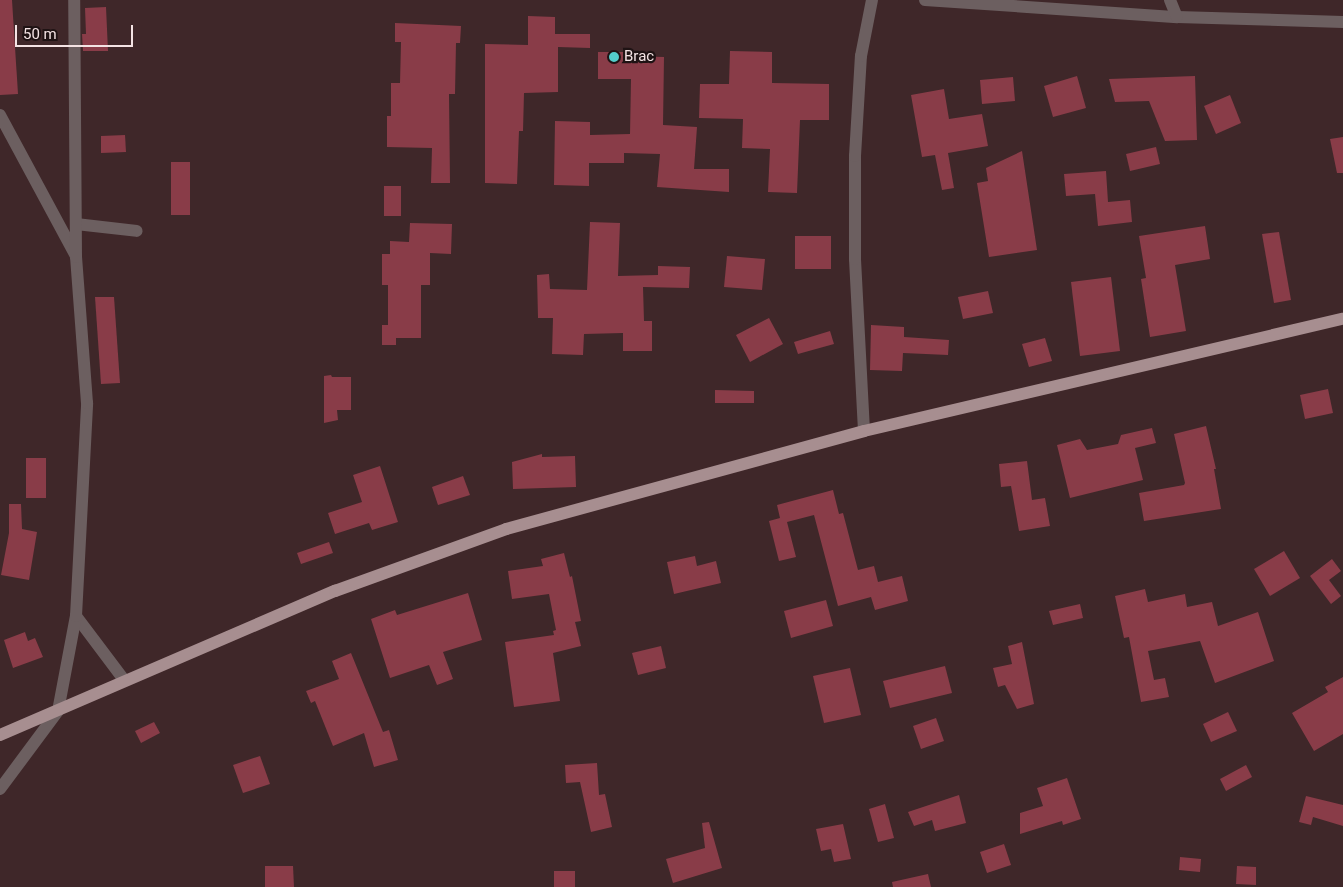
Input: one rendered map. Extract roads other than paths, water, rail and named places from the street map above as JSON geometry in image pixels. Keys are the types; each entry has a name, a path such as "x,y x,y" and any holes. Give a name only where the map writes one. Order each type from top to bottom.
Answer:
{"main road":[{"path":"0,734 335,591 506,529 864,431 1343,319"}],"street":[{"path":"0,789 58,710 76,616 87,403 76,256 74,0"},
{"path":"864,431 854,259 854,156 861,56 872,0"},
{"path":"924,0 1177,17 1343,22"},
{"path":"1170,0 1177,17"},
{"path":"0,115 76,256"},
{"path":"76,224 137,231"},
{"path":"76,616 124,680"}],"place":[{"name":"Brac","path":"614,57"}]}
